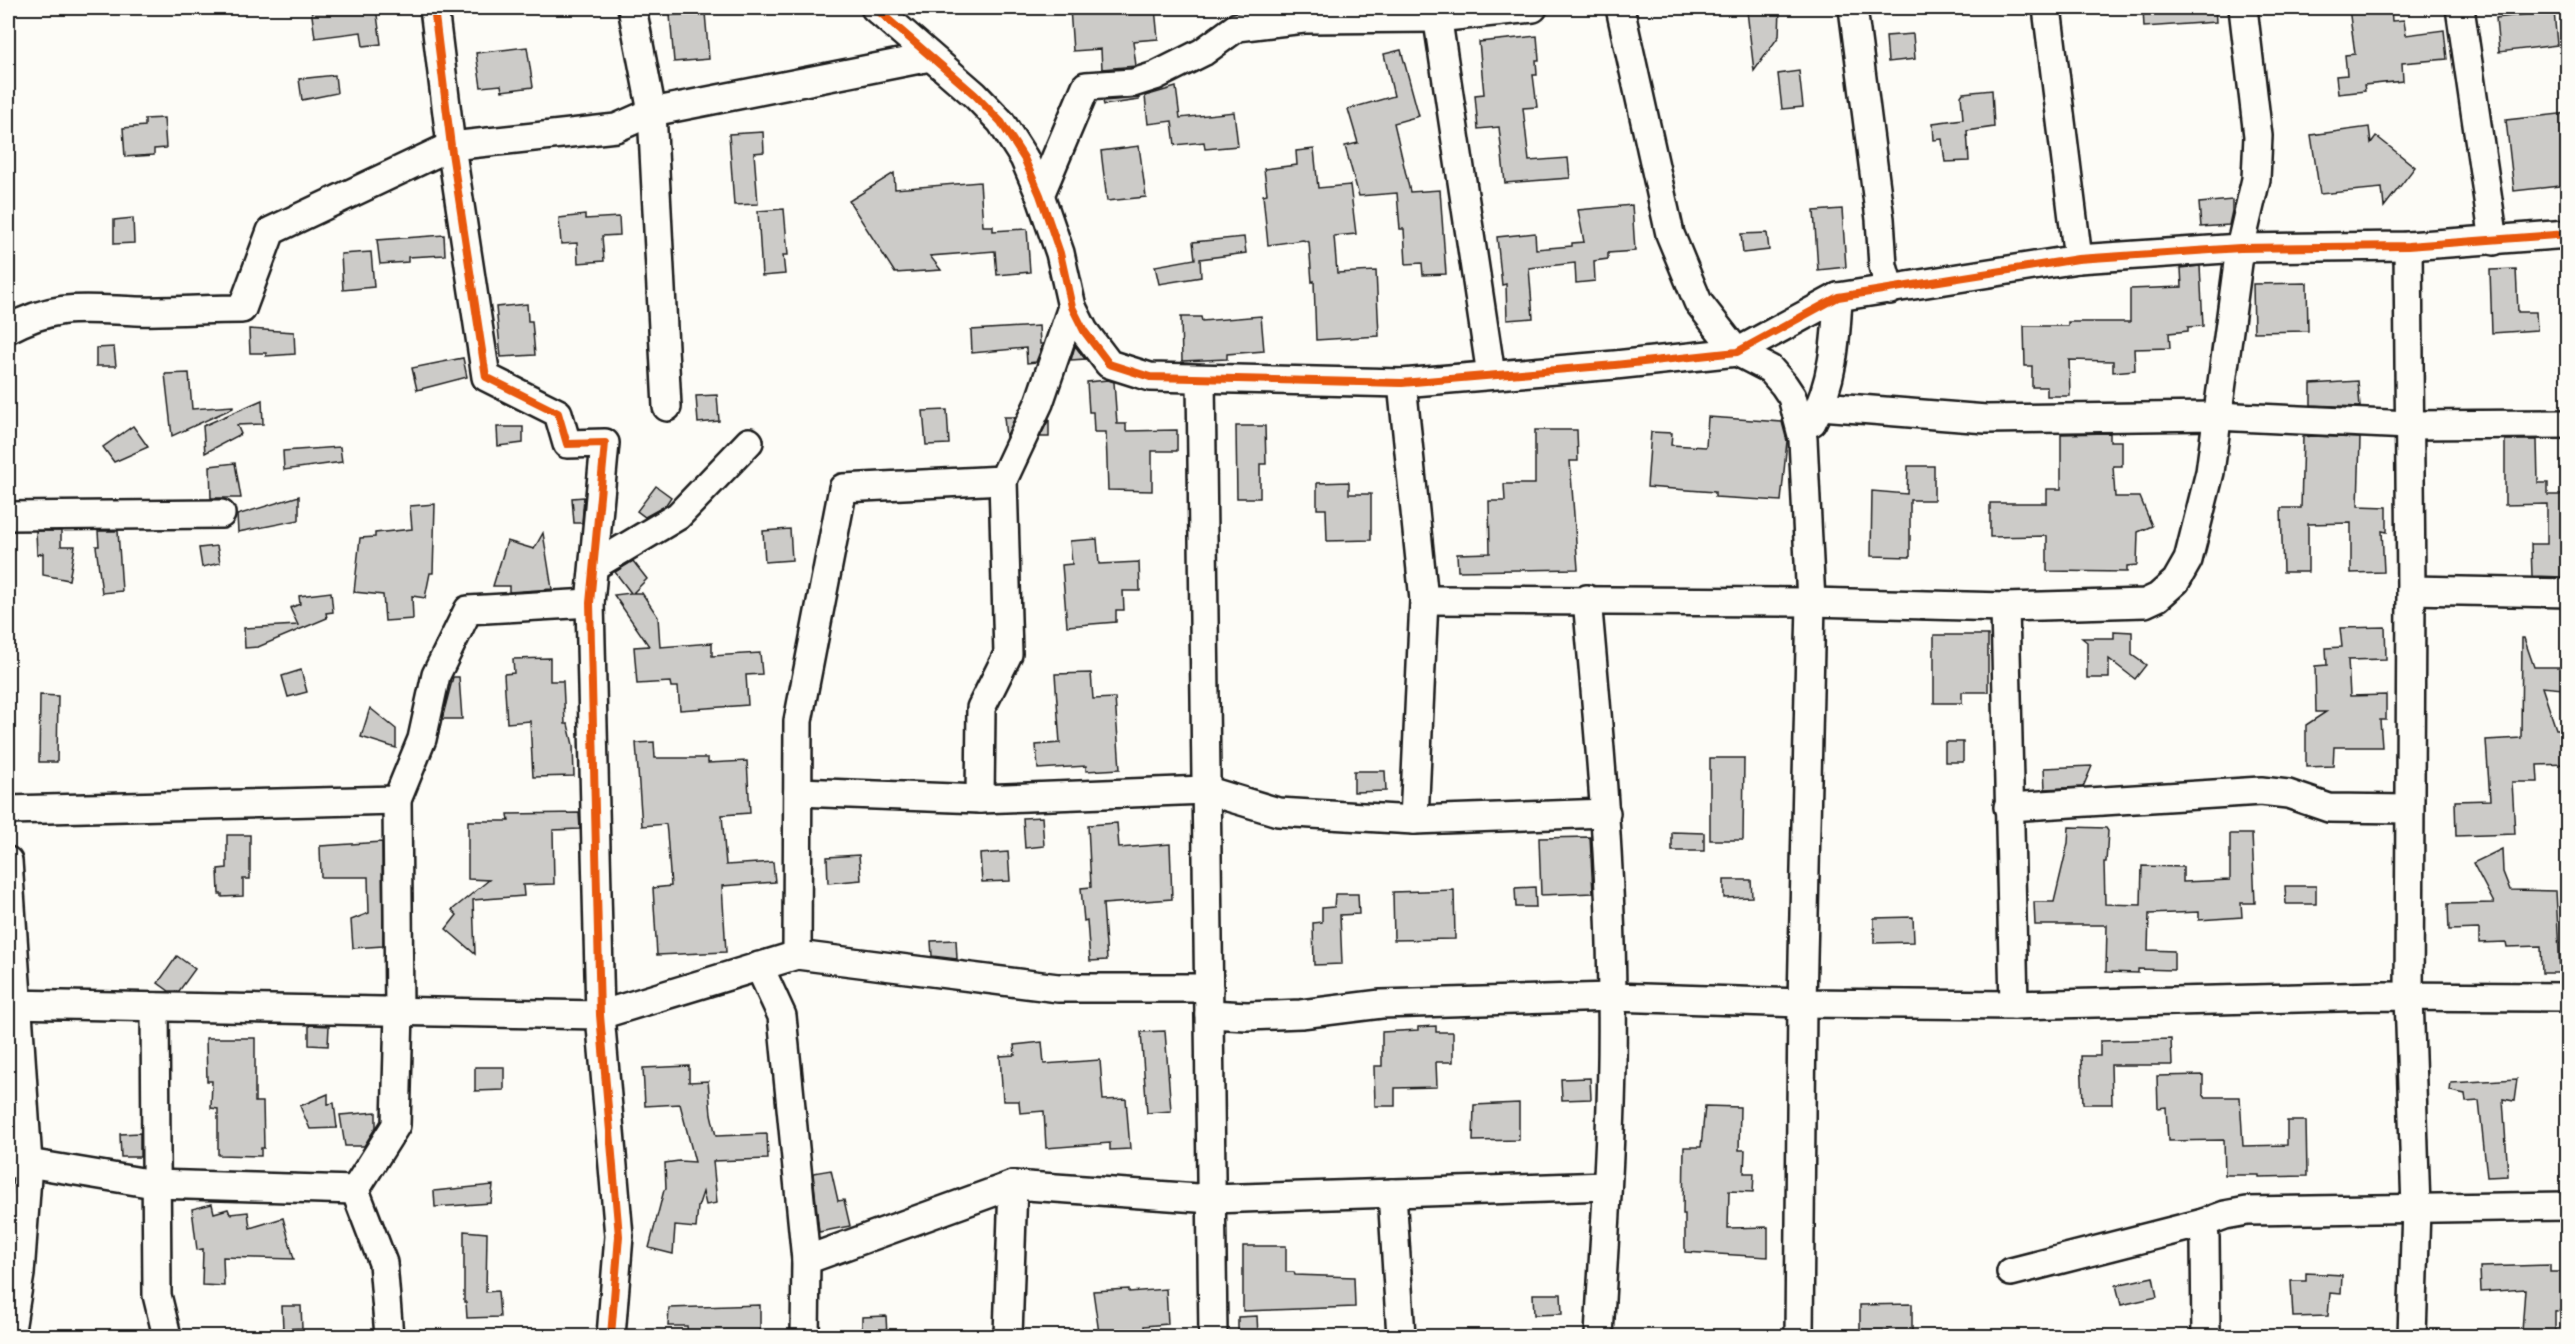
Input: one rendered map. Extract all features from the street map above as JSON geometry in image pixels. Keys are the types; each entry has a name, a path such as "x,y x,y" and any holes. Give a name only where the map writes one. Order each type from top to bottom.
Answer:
{"street":[{"path":"434,8 451,146 486,377 558,414 567,444 605,443 590,603 600,1015 619,1236 611,1336"},
{"path":"632,8 652,112 667,407"},
{"path":"875,8 975,95 1001,122 1024,158 1040,195 1060,253 1072,307 1089,338 1109,364 1150,377 1402,383 1615,365 1737,352 1838,297 2078,259 2240,248 2408,246 2568,234"},
{"path":"1040,195 1086,86 1133,83 1155,76 1203,52 1235,17 1304,19 1533,8"},
{"path":"1620,8 1670,234 1698,302 1737,352 1770,369 1784,385 1792,397 1803,439 1810,602 1802,1003 1799,1336"},
{"path":"1853,8 1880,219 1883,266 1890,290"},
{"path":"2047,8 2078,259"},
{"path":"1424,600 1810,602 2005,607 2145,603 2158,597 2176,581 2188,560 2197,530 2210,472 2240,248 2256,178 2258,136 2243,8"},
{"path":"2460,8 2494,241"},
{"path":"1436,13 1491,375"},
{"path":"8,329 31,316 79,307 137,311 242,309 271,231 451,146 616,128 652,112 930,57"},
{"path":"2408,246 2409,996 2416,1208 2412,1336"},
{"path":"1803,439 1821,406 1835,358 1838,297"},
{"path":"980,798 981,708 1008,654 1003,480 1039,403 1072,307"},
{"path":"1202,379 1205,789 1214,1336"},
{"path":"1402,383 1424,600 1414,820"},
{"path":"1821,406 1986,419 2216,416 2410,424 2568,424"},
{"path":"594,566 678,516 749,442"},
{"path":"797,955 798,721 843,488 1003,480"},
{"path":"8,516 221,514"},
{"path":"2410,590 2568,593"},
{"path":"1587,600 1606,813 1612,997 1612,1106 1599,1336"},
{"path":"355,1190 396,1125 399,1011 397,800 422,738 436,675 468,610 590,603"},
{"path":"2005,607 2014,1005"},
{"path":"798,792 980,798 1205,789 1278,812 1414,820 1606,813"},
{"path":"2008,807 2261,791 2288,794 2329,808 2409,809"},
{"path":"8,810 397,800"},
{"path":"8,861 18,1164 10,1336"},
{"path":"13,1004 600,1015 797,955 1058,988 1209,1001 1247,1016 1301,1014 1381,1005 1612,997 1802,1003 2014,1005 2409,996 2568,997"},
{"path":"759,966 782,1016 806,1260 805,1336"},
{"path":"155,1007 154,1184 157,1295 167,1336"},
{"path":"18,1164 154,1184 355,1190"},
{"path":"806,1260 1013,1185 1212,1199 1607,1186"},
{"path":"1008,1336 1013,1185"},
{"path":"355,1190 383,1263 389,1336"},
{"path":"1392,1193 1401,1336"},
{"path":"2011,1272 2247,1211 2568,1206"},
{"path":"2203,1222 2206,1336"}],"building":[{"path":"311,8 376,8 381,44 363,46 361,32 315,38"},
{"path":"1070,8 1095,8 1098,13 1109,8 1123,8 1125,11 1155,8 1158,39 1133,41 1136,66 1102,69 1101,49 1073,51"},
{"path":"1780,8 1779,36 1754,71 1747,11"},
{"path":"2143,8 2215,8 2216,22 2144,27"},
{"path":"2349,8 2391,8 2392,21 2404,20 2406,35 2444,30 2447,59 2402,63 2403,81 2364,85 2365,91 2338,94 2336,76 2347,75 2345,55 2355,54"},
{"path":"2554,11 2557,45 2499,52 2496,18"},
{"path":"705,13 709,59 674,62 670,15"},
{"path":"1913,34 1915,59 1888,62 1886,36"},
{"path":"1537,36 1539,60 1536,60 1537,75 1533,75 1537,107 1523,108 1529,161 1568,158 1570,178 1505,183 1499,127 1478,129 1475,95 1484,94 1479,42"},
{"path":"527,47 533,87 502,91 501,85 481,87 476,53"},
{"path":"1401,50 1419,116 1394,123 1410,192 1440,190 1446,274 1423,275 1422,263 1406,264 1404,229 1400,229 1397,193 1359,196 1345,146 1358,143 1348,109 1394,96 1384,54"},
{"path":"1799,71 1803,107 1782,109 1778,74"},
{"path":"335,75 337,93 302,100 299,79"},
{"path":"1176,87 1180,118 1234,112 1238,146 1205,149 1204,142 1175,145 1172,121 1148,124 1145,96"},
{"path":"1992,90 1994,127 1967,131 1969,161 1945,162 1942,139 1934,140 1933,123 1963,119 1961,96 1963,93"},
{"path":"1139,98 1139,100 1104,105 1103,101"},
{"path":"2568,113 2568,185 2514,191 2506,120"},
{"path":"164,118 166,148 154,149 154,155 125,157 123,128 145,126 145,119"},
{"path":"2369,127 2371,143 2376,136 2415,167 2384,207 2382,188 2320,194 2311,135"},
{"path":"763,132 764,152 754,153 758,204 734,205 729,134"},
{"path":"1139,146 1146,197 1107,201 1101,151"},
{"path":"1314,149 1318,188 1350,185 1356,234 1334,236 1337,273 1376,271 1379,336 1316,340 1314,281 1312,282 1309,242 1303,240 1268,245 1263,195 1267,194 1264,169 1297,165 1296,151"},
{"path":"894,173 895,189 980,182 983,226 993,226 993,231 1027,229 1030,272 997,275 995,251 930,256 941,270 895,273 849,201"},
{"path":"2232,200 2229,225 2201,227 2199,203"},
{"path":"1632,205 1635,251 1608,253 1608,259 1594,261 1595,281 1576,283 1575,263 1529,268 1533,318 1507,320 1506,284 1502,285 1497,237 1535,233 1536,249 1572,246 1572,243 1584,242 1578,210"},
{"path":"784,209 788,255 783,255 785,274 762,276 758,211"},
{"path":"1842,209 1846,267 1818,270 1814,211"},
{"path":"585,215 585,219 619,217 620,235 602,236 604,261 578,263 577,243 561,244 559,218"},
{"path":"133,218 134,243 114,244 114,220"},
{"path":"1767,233 1769,250 1743,253 1741,234"},
{"path":"444,235 445,255 408,257 408,262 380,264 377,240"},
{"path":"1244,237 1246,253 1200,259 1201,277 1159,284 1155,266 1195,259 1193,242"},
{"path":"371,252 374,287 343,290 341,254"},
{"path":"2200,266 2203,326 2188,327 2188,331 2169,333 2170,348 2134,349 2135,370 2113,372 2113,361 2069,360 2070,396 2047,396 2047,387 2032,387 2032,366 2025,366 2024,326 2068,326 2068,322 2130,322 2130,289 2182,287 2181,268"},
{"path":"2516,269 2518,312 2536,312 2537,330 2492,333 2490,270"},
{"path":"2307,283 2308,331 2254,332 2253,284"},
{"path":"527,304 528,321 532,321 535,355 501,357 496,307"},
{"path":"1261,316 1264,351 1227,354 1227,359 1182,361 1181,317 1201,317 1202,321"},
{"path":"1039,326 1040,344 1043,344 1036,362 1027,363 1026,348 972,353 971,330"},
{"path":"249,329 294,332 295,354 266,356 266,353 250,353"},
{"path":"1075,346 1085,359 1071,360"},
{"path":"114,347 116,366 96,366 96,348"},
{"path":"463,358 467,377 417,390 412,368"},
{"path":"189,373 192,409 233,406 233,408 172,436 165,374"},
{"path":"1108,380 1114,382 1117,424 1126,424 1126,431 1177,430 1177,451 1152,451 1152,491 1108,490 1106,432 1094,432 1093,412 1089,412 1087,382"},
{"path":"2358,381 2360,407 2311,405 2311,384"},
{"path":"717,395 719,421 698,423 696,396"},
{"path":"262,400 263,424 237,425 241,434 205,453 203,426"},
{"path":"947,410 949,444 926,445 923,411"},
{"path":"1004,417 1015,417 1006,437"},
{"path":"1708,417 1782,422 1787,441 1781,501 1715,497 1715,492 1647,487 1651,432 1672,433 1671,445 1706,447"},
{"path":"1049,419 1049,437 1040,437"},
{"path":"133,426 148,447 114,462 103,447"},
{"path":"1236,426 1265,426 1266,464 1260,464 1260,498 1237,498"},
{"path":"497,427 523,427 523,443 498,446"},
{"path":"1535,430 1577,430 1578,461 1570,461 1578,569 1458,571 1457,554 1490,553 1489,501 1505,501 1504,484 1535,484"},
{"path":"2110,433 2110,441 2122,441 2122,466 2113,466 2115,497 2140,497 2152,526 2138,532 2137,565 2127,566 2127,572 2047,571 2047,536 1990,537 1990,503 2047,503 2047,489 2061,489 2061,434"},
{"path":"2303,437 2360,438 2358,506 2387,507 2387,532 2382,531 2384,572 2351,573 2351,523 2308,524 2308,572 2283,572 2281,508 2301,508"},
{"path":"2505,440 2537,440 2538,483 2548,483 2548,495 2568,495 2568,564 2564,564 2564,577 2532,576 2531,544 2547,544 2547,504 2505,505"},
{"path":"340,447 342,462 284,470 283,451"},
{"path":"235,463 241,498 211,498 210,466"},
{"path":"1908,466 1934,466 1934,500 1910,500 1910,557 1871,556 1872,491 1907,494"},
{"path":"1349,482 1349,494 1371,494 1371,540 1327,541 1326,509 1317,509 1317,483"},
{"path":"656,486 671,497 665,506 645,517 637,511"},
{"path":"299,496 299,520 238,532 237,515"},
{"path":"584,497 582,523 574,523 572,498"},
{"path":"435,504 433,573 430,573 425,598 412,596 413,619 385,621 383,595 354,592 360,538 375,537 375,533 412,529 410,506"},
{"path":"790,529 792,560 765,562 763,531"},
{"path":"36,531 61,531 61,546 75,546 69,580 43,575 43,553 37,555"},
{"path":"98,531 118,531 122,591 102,593 96,546 99,546"},
{"path":"543,533 552,589 509,592 509,586 493,586 507,541 534,549"},
{"path":"1097,539 1099,564 1139,562 1140,591 1123,591 1124,610 1116,610 1116,622 1067,626 1062,565 1072,564 1070,541"},
{"path":"217,546 220,563 202,567 199,548"},
{"path":"633,561 647,579 633,593 642,593 658,617 660,647 712,643 712,656 760,653 762,674 746,675 748,705 680,710 678,687 671,687 670,682 637,684 634,647 649,646 614,595 631,593 615,572"},
{"path":"331,592 333,612 326,613 327,618 258,647 245,648 244,628 298,625 290,608 300,604 299,596"},
{"path":"2385,627 2386,659 2348,660 2350,696 2386,695 2386,720 2380,720 2382,747 2334,747 2333,766 2306,767 2306,725 2326,712 2316,712 2315,666 2327,665 2326,648 2342,647 2340,628"},
{"path":"2114,631 2132,632 2132,655 2146,665 2135,679 2109,659 2109,678 2087,678 2087,642 2082,638 2114,638"},
{"path":"1934,635 1988,635 1988,692 1962,692 1962,703 1934,703"},
{"path":"2522,638 2524,638 2534,667 2564,667 2563,689 2542,687 2556,729 2567,729 2568,764 2537,765 2538,782 2512,782 2515,834 2456,836 2455,801 2490,800 2486,740 2521,738"},
{"path":"550,658 550,681 563,681 565,724 568,724 573,745 574,776 533,777 530,721 507,723 504,674 514,673 513,659"},
{"path":"301,670 307,692 288,697 282,676"},
{"path":"1091,673 1093,699 1115,698 1120,769 1086,771 1086,766 1038,769 1036,745 1060,743 1055,674"},
{"path":"453,677 459,677 462,719 442,719"},
{"path":"40,695 58,696 57,762 39,762"},
{"path":"370,708 396,729 396,748 361,737"},
{"path":"654,742 655,758 708,758 708,763 747,761 750,813 722,815 726,865 773,862 775,882 722,886 726,952 657,955 653,888 671,886 667,833 666,824 642,826 636,743"},
{"path":"1945,742 1963,742 1963,762 1945,762"},
{"path":"1710,758 1744,758 1743,840 1710,840"},
{"path":"2092,766 2083,787 2045,789 2044,768"},
{"path":"1354,771 1385,771 1386,791 1354,792"},
{"path":"579,813 580,829 553,830 554,884 523,885 524,896 473,900 475,954 446,929 457,915 452,910 489,880 468,879 468,821 509,821 508,814"},
{"path":"1042,817 1044,846 1025,848 1023,818"},
{"path":"1117,823 1119,848 1170,844 1172,899 1103,904 1107,960 1090,961 1087,920 1084,921 1081,888 1091,887 1088,825"},
{"path":"2069,827 2106,828 2108,831 2106,862 2104,862 2105,904 2141,905 2142,866 2183,867 2183,882 2230,880 2230,834 2252,834 2255,903 2241,903 2242,917 2199,920 2199,912 2149,914 2148,950 2174,951 2174,970 2138,969 2138,973 2106,972 2107,925 2035,925 2034,902 2054,902 2068,843"},
{"path":"1672,832 1704,833 1704,851 1672,851"},
{"path":"227,835 250,835 250,879 243,879 243,896 222,897 222,894 219,894 218,869 227,868"},
{"path":"1590,837 1593,893 1541,895 1539,838"},
{"path":"382,842 383,946 353,948 351,920 369,913 368,877 321,877 320,846"},
{"path":"2502,849 2503,872 2510,890 2556,891 2560,973 2542,973 2541,946 2507,947 2506,942 2479,943 2479,929 2449,930 2448,904 2494,903 2473,863"},
{"path":"1008,852 1010,881 982,882 980,854"},
{"path":"859,855 861,880 828,883 827,857"},
{"path":"1724,880 1751,880 1752,897 1724,898"},
{"path":"2285,886 2316,886 2316,904 2286,904"},
{"path":"1535,887 1536,907 1516,907 1515,888"},
{"path":"1454,890 1455,939 1394,940 1393,892"},
{"path":"1335,894 1358,894 1359,914 1340,915 1342,964 1314,965 1313,923 1322,922 1322,908 1334,907"},
{"path":"1913,917 1914,942 1874,943 1874,918"},
{"path":"956,940 957,959 932,956 931,941"},
{"path":"177,956 195,969 179,991 169,991 158,983"},
{"path":"309,1025 329,1026 328,1046 309,1045"},
{"path":"1436,1026 1436,1032 1453,1032 1453,1062 1436,1062 1437,1087 1395,1088 1395,1106 1375,1106 1374,1066 1382,1066 1382,1032 1418,1030 1418,1027"},
{"path":"1165,1031 1171,1111 1147,1113 1141,1032"},
{"path":"206,1038 255,1038 255,1102 263,1102 264,1148 261,1148 261,1156 218,1155 218,1109 211,1108 212,1081 207,1081"},
{"path":"2171,1039 2172,1065 2111,1065 2112,1104 2083,1104 2081,1056 2100,1056 2100,1041"},
{"path":"1042,1042 1044,1064 1100,1060 1103,1100 1126,1099 1130,1149 1110,1150 1110,1143 1046,1148 1044,1111 1020,1113 1019,1101 1003,1101 1000,1056 1015,1055 1014,1045"},
{"path":"689,1066 689,1082 708,1081 716,1136 767,1134 768,1159 713,1161 717,1203 706,1205 703,1192 698,1207 696,1228 675,1226 673,1254 649,1248 666,1189 665,1163 695,1162 680,1104 645,1106 643,1068"},
{"path":"475,1067 504,1067 504,1090 475,1091"},
{"path":"2203,1075 2205,1097 2240,1097 2243,1146 2287,1145 2287,1121 2306,1121 2307,1176 2225,1175 2224,1140 2168,1141 2166,1107 2158,1108 2157,1076"},
{"path":"1590,1078 1591,1099 1562,1100 1561,1079"},
{"path":"2517,1079 2514,1101 2503,1099 2508,1176 2487,1177 2479,1101 2466,1102 2465,1094 2450,1091 2451,1083"},
{"path":"328,1094 328,1104 334,1103 337,1128 310,1129 300,1106"},
{"path":"1519,1103 1519,1140 1473,1141 1474,1105"},
{"path":"1705,1106 1740,1107 1739,1150 1745,1150 1744,1173 1754,1173 1753,1192 1729,1191 1728,1228 1768,1227 1768,1257 1685,1252 1684,1147 1701,1147"},
{"path":"376,1112 376,1127 364,1146 345,1146 340,1115"},
{"path":"140,1133 140,1157 121,1157 120,1134"},
{"path":"831,1170 838,1201 844,1200 850,1226 819,1232 813,1173"},
{"path":"493,1185 491,1203 435,1207 434,1191"},
{"path":"212,1204 214,1213 228,1209 230,1214 248,1212 250,1228 283,1218 294,1259 223,1257 224,1286 202,1285 203,1249 197,1250 192,1209"},
{"path":"464,1231 487,1233 486,1292 498,1291 500,1317 467,1318 466,1302 464,1302"},
{"path":"1243,1246 1286,1246 1286,1272 1294,1272 1295,1275 1354,1277 1355,1307 1243,1311"},
{"path":"2550,1265 2550,1272 2568,1272 2568,1310 2555,1311 2555,1335 2522,1332 2525,1289 2481,1292 2480,1267"},
{"path":"2306,1273 2342,1275 2341,1294 2330,1293 2328,1316 2293,1317 2291,1281 2306,1281"},
{"path":"2153,1277 2157,1297 2121,1305 2116,1285"},
{"path":"1129,1289 1129,1292 1166,1289 1168,1324 1144,1326 1144,1333 1099,1333 1093,1291"},
{"path":"1533,1294 1561,1294 1562,1314 1534,1315"},
{"path":"1912,1304 1912,1336 1888,1336 1888,1331 1860,1331 1860,1305"},
{"path":"760,1305 760,1331 740,1332 740,1336 688,1336 687,1326 668,1326 669,1308"},
{"path":"282,1306 301,1306 302,1328 283,1329"},
{"path":"886,1316 887,1336 862,1336 862,1317"},
{"path":"1257,1316 1258,1336 1238,1336 1238,1317"}],"cycle path":[{"path":"434,8 451,146 486,377 558,413 567,444 605,443 590,603 600,1015 619,1236 611,1336"},
{"path":"875,8 975,95 1001,122 1024,158 1040,195 1060,253 1072,307 1084,331 1109,364 1150,377 1402,383 1615,365 1737,352 1838,297 2078,259 2240,248 2408,246 2568,234"}]}
